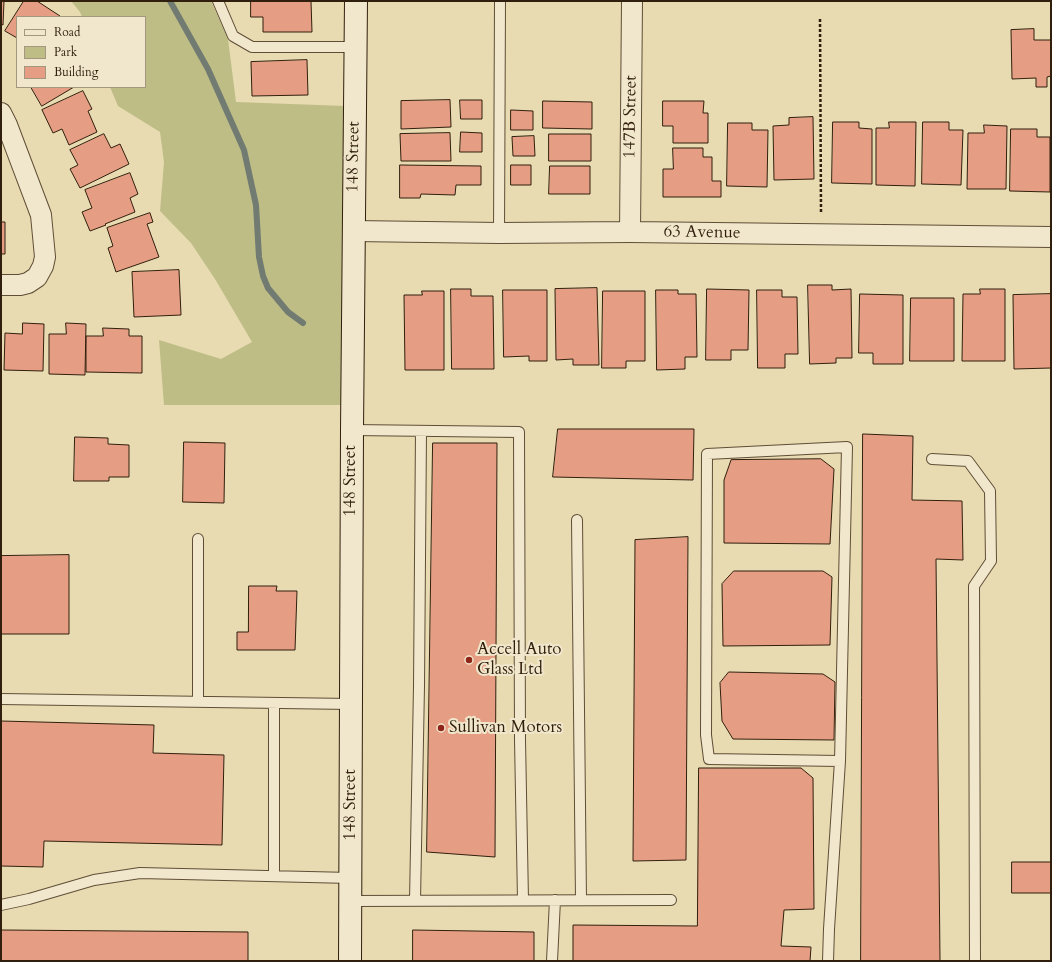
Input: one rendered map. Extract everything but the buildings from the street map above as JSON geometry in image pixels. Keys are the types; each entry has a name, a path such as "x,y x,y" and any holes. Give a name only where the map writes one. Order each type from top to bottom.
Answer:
{"main road":[{"name":"148 Street","path":"350,961 352,430 356,1"}],"street":[{"name":"147B Street","path":"630,232 632,1"},
{"path":"1,113 7,125 41,215 45,257 43,266 37,277 28,283 20,285 1,285"},
{"name":"63 Avenue","path":"354,231 499,233 630,232 1051,237"}],"lane":[{"path":"218,1 233,36 252,47 356,47"},
{"path":"499,233 500,1"},
{"path":"352,430 519,432 522,900"},
{"path":"415,901 421,431"},
{"path":"828,961 840,761 847,447 707,454 706,736 709,759 840,761"},
{"path":"932,459 968,461 990,491 991,561 974,586 975,961"},
{"path":"576,520 580,900"},
{"path":"198,539 198,702"},
{"path":"1,700 351,704"},
{"path":"274,703 274,876"},
{"path":"1,905 29,899 94,880 140,873 351,878"},
{"path":"552,961 555,900"},
{"path":"351,901 671,900"}],"path":[{"path":"820,20 821,212"}],"green space":[{"path":"71,1 211,1 228,39 236,102 345,106 345,405 164,405 159,340 221,359 252,342 215,279 191,243 160,211 164,162 160,132 118,106 110,88 146,88 146,16 82,16"}],"waterway":[{"path":"170,1 208,69 244,150 256,205 259,257 263,276 268,288 288,312 303,323"}],"place":[{"name":"Accell Auto Glass Ltd","path":"469,660"},
{"name":"Sullivan Motors","path":"441,728"}]}
